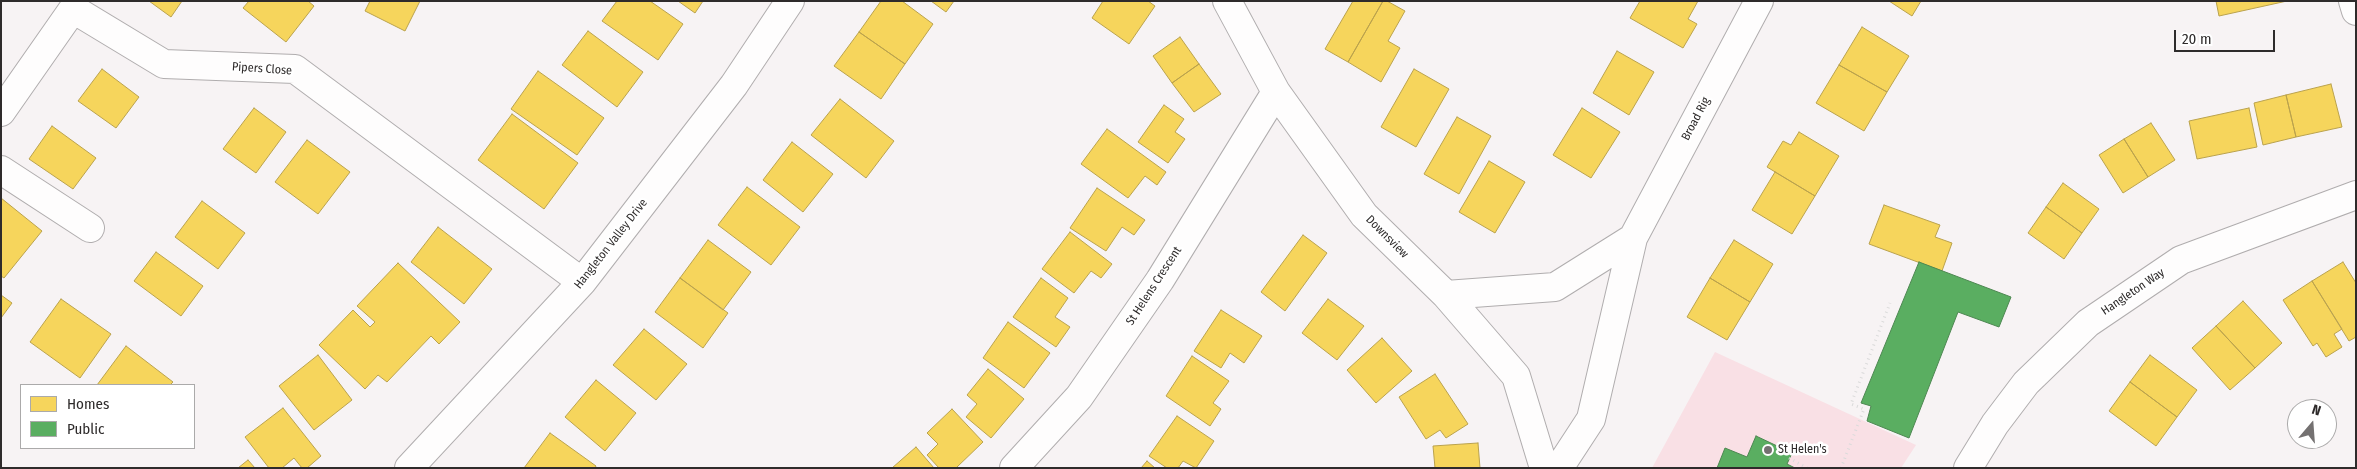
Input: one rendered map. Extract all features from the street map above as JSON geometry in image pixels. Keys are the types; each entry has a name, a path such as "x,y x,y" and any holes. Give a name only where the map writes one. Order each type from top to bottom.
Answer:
{"street":[{"name":"Hangleton Valley Drive","path":"409,468 582,282 734,85 790,1"},
{"name":"Broad Rig","path":"1559,468 1591,419 1633,238 1759,1"},
{"path":"2353,1 2356,11"},
{"name":"Downsview","path":"1231,2 1276,92 1364,215 1446,295 1516,376 1544,468"},
{"name":"Pipers Close","path":"1,112 73,9 164,64 296,69 582,282"},
{"name":"St Helens Crescent","path":"1014,468 1084,389 1160,280 1276,92"},
{"path":"1,170 90,228"},
{"name":"Hangleton Way","path":"1968,468 1995,424 2026,383 2088,323 2181,260 2356,195"},
{"name":"Broad Rig","path":"1446,295 1555,287 1633,238"}],"path":[{"path":"1842,468 1864,409 1851,404 1890,303"},
{"path":"1790,458 1808,468"}],"shaded area":[{"path":"1715,352 1916,445 1901,468 1652,468"}],"building: Homes":[{"path":"149,1 182,1 171,17"},
{"path":"249,1 308,1 314,6 286,42 243,8"},
{"path":"370,1 420,1 405,31 365,11"},
{"path":"617,1 650,1 683,24 658,60 602,21"},
{"path":"678,1 703,1 695,13"},
{"path":"881,1 902,1 933,24 905,64 859,32"},
{"path":"931,1 954,1 946,12"},
{"path":"1103,1 1148,1 1155,6 1129,44 1092,18"},
{"path":"1353,1 1383,1 1348,62 1325,49"},
{"path":"1383,1 1387,1 1405,11 1388,41 1400,48 1381,82 1348,62"},
{"path":"1640,1 1698,1 1688,19 1697,24 1683,48 1630,18"},
{"path":"1889,1 1921,1 1912,16"},
{"path":"2216,1 2287,1 2219,16"},
{"path":"1862,27 1909,56 1887,92 1839,65"},
{"path":"588,31 643,72 617,107 562,65"},
{"path":"859,32 905,64 881,99 834,66"},
{"path":"1180,37 1199,64 1172,83 1153,56"},
{"path":"1617,51 1654,72 1629,115 1593,93"},
{"path":"1199,64 1221,94 1194,112 1172,83"},
{"path":"1839,65 1887,92 1864,131 1816,103"},
{"path":"102,69 139,97 116,128 78,101"},
{"path":"1414,69 1449,89 1416,147 1381,127"},
{"path":"538,71 604,118 577,155 511,109"},
{"path":"2331,84 2342,127 2296,137 2286,95"},
{"path":"2286,95 2296,137 2263,145 2254,103"},
{"path":"840,99 894,141 866,178 811,135"},
{"path":"1164,105 1184,119 1175,132 1185,139 1168,163 1138,142"},
{"path":"254,108 286,132 256,173 223,149"},
{"path":"1582,108 1620,132 1591,178 1553,155"},
{"path":"2249,108 2257,147 2197,159 2189,121"},
{"path":"512,114 578,163 544,209 478,160"},
{"path":"1457,117 1491,136 1459,194 1424,174"},
{"path":"2151,123 2175,160 2148,177 2124,139"},
{"path":"52,126 96,158 73,189 29,159"},
{"path":"1107,129 1166,172 1157,185 1145,176 1128,198 1081,164"},
{"path":"1799,132 1839,156 1815,196 1767,167 1783,141 1791,145"},
{"path":"2124,139 2148,177 2123,193 2099,155"},
{"path":"307,140 350,172 318,214 275,182"},
{"path":"792,142 833,174 803,212 763,180"},
{"path":"1489,161 1525,182 1495,233 1459,212"},
{"path":"1775,172 1815,196 1792,234 1752,210"},
{"path":"2063,183 2099,209 2082,233 2046,207"},
{"path":"747,187 800,227 771,265 718,225"},
{"path":"1097,188 1145,220 1134,235 1122,227 1106,251 1070,228"},
{"path":"1,198 42,231 4,278 1,276"},
{"path":"202,201 245,233 218,269 175,237"},
{"path":"1884,205 1940,225 1935,237 1952,243 1942,271 1869,244"},
{"path":"2046,207 2082,233 2064,259 2028,233"},
{"path":"438,227 492,269 464,304 411,262"},
{"path":"1070,232 1112,264 1101,278 1091,271 1074,293 1042,269"},
{"path":"1303,235 1327,253 1285,311 1261,292"},
{"path":"708,240 751,272 723,310 680,278"},
{"path":"1734,240 1773,264 1750,302 1710,278"},
{"path":"156,252 203,286 181,316 134,281"},
{"path":"2343,262 2356,283 2356,337 2349,341 2312,281"},
{"path":"398,263 460,322 439,344 431,336 387,382 378,375 365,389 319,345 353,310 370,327 375,322 357,306"},
{"path":"680,278 728,313 703,348 655,312"},
{"path":"1041,278 1068,298 1055,317 1070,327 1056,347 1013,317"},
{"path":"1710,278 1750,302 1727,340 1687,317"},
{"path":"2312,281 2342,329 2334,334 2342,347 2326,357 2317,343 2313,346 2283,300"},
{"path":"1,295 12,303 1,318"},
{"path":"61,299 111,334 80,378 30,342"},
{"path":"1328,299 1364,326 1337,360 1302,333"},
{"path":"2243,301 2282,343 2255,368 2216,326"},
{"path":"1221,310 1262,336 1244,363 1230,353 1221,368 1194,351"},
{"path":"1008,322 1050,353 1024,388 983,358"},
{"path":"2216,326 2255,368 2230,390 2192,348"},
{"path":"644,329 687,364 656,400 613,365"},
{"path":"1382,338 1412,371 1376,403 1347,370"},
{"path":"126,346 173,382 171,384 98,384"},
{"path":"318,355 352,400 314,430 279,386"},
{"path":"2150,355 2197,390 2177,417 2130,382"},
{"path":"1192,356 1229,381 1213,403 1221,409 1210,426 1166,396"},
{"path":"988,369 1024,399 991,438 966,417 977,404 967,395"},
{"path":"1435,374 1468,424 1446,438 1440,430 1426,439 1399,397"},
{"path":"596,380 636,413 605,451 565,417"},
{"path":"2130,382 2177,417 2156,446 2109,411"},
{"path":"283,408 321,456 307,468 302,468 294,458 282,468 269,468 245,437"},
{"path":"952,409 983,442 956,468 939,468 927,455 938,444 927,433"},
{"path":"1177,416 1214,441 1196,468 1183,461 1178,468 1167,468 1149,456"},
{"path":"550,433 596,466 595,468 524,468"},
{"path":"1478,443 1480,468 1435,468 1433,446"},
{"path":"916,447 934,468 892,468"},
{"path":"248,460 255,468 238,468"},
{"path":"1147,461 1155,468 1141,468"}],"building: Public":[{"path":"1919,262 2011,297 1999,327 1958,312 1909,438 1867,421 1871,406 1861,403"},
{"name":"St Helen's","path":"1756,436 1792,453 1787,464 1795,468 1717,468 1725,448 1747,457"}],"place":[{"name":"St Helen's","path":"1768,450"}]}
